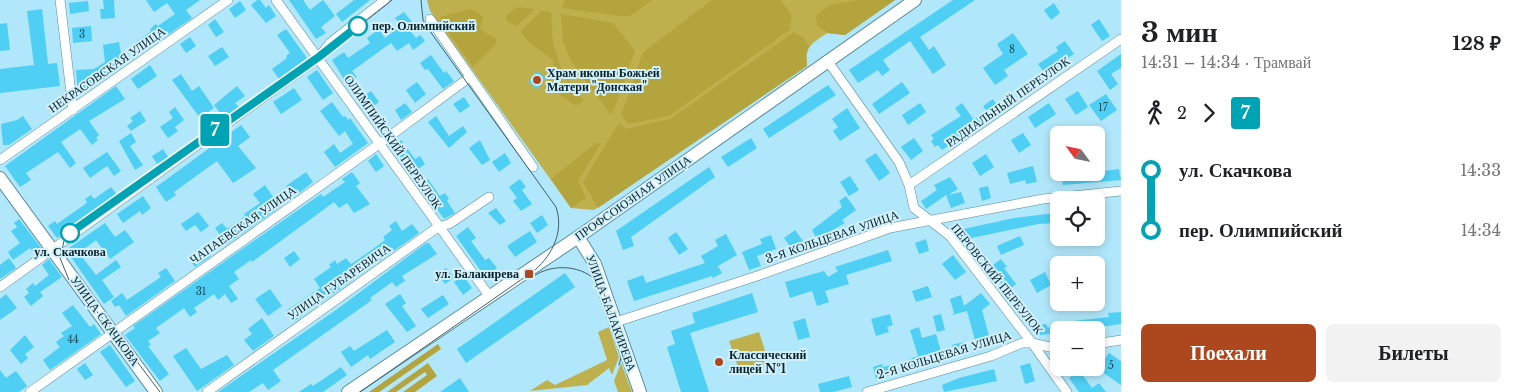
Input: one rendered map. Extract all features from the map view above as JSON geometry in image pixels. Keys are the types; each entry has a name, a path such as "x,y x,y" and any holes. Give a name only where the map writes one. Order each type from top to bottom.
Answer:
{"main road":[{"name":"ПРОФСОЮЗНАЯ УЛИЦА","path":"348,392 578,237 827,60 915,0"},
{"name":"УЛИЦА СКАЧКОВА","path":"0,178 156,392"},
{"name":"УЛИЦА БАЛАКИРЕВА","path":"578,237 596,264 640,392"}],"street":[{"path":"60,0 73,110"},
{"name":"НЕКРАСОВСКАЯ УЛИЦА","path":"0,158 73,110 228,0"},
{"name":"ОЛИМПИЙСКИЙ ПЕРЕУЛОК","path":"276,0 438,228 490,297"},
{"path":"0,287 318,58 330,43 385,0"},
{"path":"430,19 533,167"},
{"name":"РАДИАЛЬНЫЙ ПЕРЕУЛОК","path":"909,185 1121,39"},
{"name":"ПЕРОВСКИЙ ПЕРЕУЛОК","path":"827,60 899,162 909,185 914,208 950,236 1032,343 1066,392"},
{"name":"ЧАПАЕВСКАЯ УЛИЦА","path":"30,392 379,144 470,76"},
{"name":"3-Я КОЛЬЦЕВАЯ УЛИЦА","path":"616,322 760,275 890,228 932,222 1043,199 1121,191"},
{"name":"УЛИЦА ГУБАРЕВИЧА","path":"207,392 438,228 449,224 489,198"},
{"path":"1105,343 1121,340"},
{"name":"2-Я КОЛЬЦЕВАЯ УЛИЦА","path":"867,392 991,356 1022,343 1050,347"}],"shaded area":[{"path":"427,0 895,0 845,35 827,33 808,49 807,66 594,210 571,208 430,11"},
{"path":"565,0 652,0 630,16 619,16 562,8"},
{"path":"712,0 781,0 792,16 791,29 669,116 628,124 621,115 643,52"},
{"path":"858,0 895,0 845,35 827,33 817,25 816,16 829,5"},
{"path":"517,7 535,9 517,26 506,21 506,16"},
{"path":"471,9 483,16 480,29 496,39 496,44 473,67 442,24 440,17"},
{"path":"541,11 551,12 553,43 562,72 554,67 553,60 527,40 521,31"},
{"path":"561,14 613,23 635,51 613,112 610,114 571,61 563,41"},
{"path":"794,32 804,38 809,46 806,53 807,66 598,208 583,182 616,127 621,123 626,129 670,119"},
{"path":"569,81 584,101 576,106 560,95 559,89"},
{"path":"596,143 601,143 578,181 586,198 571,208 551,179"},
{"path":"609,327 619,357 612,375 609,368 587,385 530,391 547,380 555,385 607,360 598,332"},
{"path":"759,332 769,363 740,373 729,341"},
{"path":"438,344 441,349 379,392 369,392"},
{"path":"428,363 437,376 415,392 403,392 427,375 425,372 396,392 387,392"},
{"path":"621,363 632,392 618,392 614,381"}],"building":[{"path":"103,0 114,0 115,18 101,19 100,9 104,9"},
{"path":"146,0 200,0 186,10 192,18 140,54 134,44 151,31 150,29 156,24 158,26 175,14 167,3 154,12"},
{"path":"260,0 266,8 269,5 276,16 266,23 251,5"},
{"path":"289,0 303,0 310,10 323,0 335,16 321,27 326,33 316,39"},
{"path":"354,0 370,0 342,22 336,14"},
{"path":"953,0 975,0 920,37 929,50 934,46 946,65 933,74 910,41 883,60 890,70 882,76 878,70 858,83 849,70"},
{"path":"88,1 89,11 70,14 69,3"},
{"path":"240,1 246,10 235,18 229,9"},
{"path":"1054,3 1060,13 1051,20 1044,10"},
{"path":"42,9 48,64 57,63 60,86 0,93 0,69 34,65 27,11"},
{"path":"404,12 412,22 406,26 416,38 420,35 425,41 413,50 409,43 397,51 391,43 352,71 357,77 347,84 332,60 344,52 348,58 370,43 367,38 379,29 385,38 401,26 395,18"},
{"path":"215,19 224,32 216,37 208,25"},
{"path":"1099,19 1110,36 1102,41 1091,25"},
{"path":"7,23 10,50 0,51 0,24"},
{"path":"91,26 92,41 73,43 72,28"},
{"path":"286,29 307,58 279,79 272,69 287,58 286,56 290,53 277,35"},
{"path":"1013,33 1028,54 1004,70 1008,76 995,85 983,68 1003,54 997,44"},
{"path":"190,37 196,46 186,53 180,44"},
{"path":"1065,41 1074,54 1055,67 1058,71 1048,78 1038,64 1058,51 1056,47"},
{"path":"119,42 123,66 78,96 76,70 94,69 105,62 103,45"},
{"path":"222,47 229,57 215,66 208,56"},
{"path":"1121,54 1121,68 1111,74 1118,84 1110,90 1097,71"},
{"path":"431,55 444,73 446,71 454,81 443,89 428,69 425,70 420,63"},
{"path":"150,65 157,76 138,89 131,79"},
{"path":"317,70 333,93 323,100 307,77"},
{"name":"Храм иконы Божьей Матери \"Донская\"","path":"537,71 546,78 537,89 528,82"},
{"path":"181,74 192,91 199,86 214,108 200,118 172,80"},
{"path":"417,82 426,94 415,103 406,90"},
{"path":"902,82 910,93 879,114 872,104"},
{"path":"828,85 836,95 769,138 763,129"},
{"path":"116,86 125,99 89,121 99,135 96,138 98,140 92,145 80,129 61,142 76,163 70,168 58,152 26,173 31,180 20,187 5,166"},
{"path":"237,86 245,96 235,103 239,107 224,118 214,105"},
{"path":"294,88 302,100 281,114 273,102"},
{"path":"371,91 379,102 366,111 358,100"},
{"path":"1078,91 1088,107 1076,115 1065,99"},
{"path":"1106,94 1117,110 1101,121 1089,105"},
{"path":"464,97 470,106 460,113 453,104"},
{"path":"993,99 1000,110 990,116 983,106"},
{"path":"332,102 343,117 345,116 348,120 350,118 368,143 335,167 324,152 334,144 340,153 353,144 345,131 339,136 320,111"},
{"path":"405,103 412,112 401,120 395,110"},
{"path":"920,103 926,112 908,125 902,115"},
{"path":"962,103 974,120 980,115 985,121 942,150 938,145 935,147 931,141 934,139 931,135 961,116 955,108"},
{"path":"1049,103 1056,114 1035,128 1028,117"},
{"path":"175,107 184,120 175,127 178,131 168,138 160,127 173,118 169,112"},
{"path":"847,108 860,128 840,141 833,131 838,127 832,119"},
{"path":"140,111 146,121 131,131 127,126 133,121 130,118"},
{"path":"23,116 32,129 9,145 3,145 1,124 17,120"},
{"path":"436,116 449,136 463,126 467,132 449,148 428,122"},
{"path":"241,125 250,137 238,146 256,168 233,183 217,161 174,192 176,195 166,202 156,187"},
{"path":"131,133 136,142 130,146 143,165 135,170 119,141"},
{"path":"1023,133 1031,145 1019,153 1011,140"},
{"path":"751,138 757,148 728,167 721,157"},
{"path":"914,138 923,151 911,160 901,147"},
{"path":"401,140 415,159 420,156 425,164 414,172 411,172 392,147"},
{"path":"480,140 490,160 482,165 469,148"},
{"path":"163,149 168,157 157,164 152,156"},
{"path":"107,152 121,171 114,176 107,166 90,178 83,168"},
{"path":"505,153 511,163 499,172 492,162"},
{"path":"876,153 890,173 879,181 865,160"},
{"path":"376,154 384,166 376,172 368,161"},
{"path":"986,154 994,167 980,176 972,163"},
{"path":"1033,166 1037,182 1026,184 1025,180 1010,184 1007,173"},
{"path":"709,167 715,177 631,237 634,246 623,250 616,231"},
{"path":"1119,169 1121,180 1063,185 1062,181 1105,181 1105,171"},
{"path":"306,172 313,182 294,197 286,186"},
{"path":"352,172 360,183 356,186 370,204 354,213 347,203 339,208 334,202 252,262 251,260 234,272 239,279 229,286 238,299 231,303 225,294 218,300 214,294 194,308 197,312 190,317 184,308 156,328 160,333 148,341 151,345 148,346 169,374 160,381 125,335 135,328 133,326 321,194 323,197 345,182 342,179"},
{"path":"850,176 859,190 849,196 840,182"},
{"path":"950,177 958,189 948,195 961,192 965,203 951,208 946,195 926,209 921,201 937,190 934,185"},
{"path":"428,179 440,196 445,193 449,199 447,201 455,213 444,219 420,185"},
{"path":"520,179 526,187 522,190 532,204 521,211 513,201 517,198 509,187"},
{"path":"265,185 280,207 227,244 215,228 222,223 227,229 245,216 244,214 260,203 253,194"},
{"path":"988,186 991,198 982,201 979,188"},
{"path":"111,187 117,195 57,238 48,226 55,221 57,224 84,205 87,202 85,199 91,195 94,199"},
{"path":"143,196 151,208 142,215 140,211 123,223 117,214"},
{"path":"846,196 856,210 842,220 845,223 817,239 812,230 842,207 839,201"},
{"path":"496,208 506,221 500,225 488,213"},
{"path":"198,212 209,226 201,232 195,225 186,231 181,224"},
{"path":"1050,214 1050,223 1038,224 962,240 959,230 1014,218"},
{"path":"542,215 548,225 537,233 530,223"},
{"path":"19,219 42,249 35,254 30,248 13,260 8,252 20,243 11,231 17,227 14,223"},
{"path":"396,221 402,231 412,224 419,233 293,322 286,311 320,288 314,279 331,267 329,265 335,260 337,264 346,258 351,264 366,254 385,240 383,237 392,230 389,226"},
{"path":"105,223 115,237 125,230 134,242 110,259 96,240 79,253 96,275 116,260 121,267 102,280 114,297 104,304 66,250"},
{"path":"468,227 476,238 471,241 485,260 489,258 497,268 485,277 456,236"},
{"path":"795,230 805,244 794,252 784,238"},
{"path":"530,231 537,242 515,257 507,246"},
{"path":"676,232 688,249 679,255 668,238"},
{"path":"726,234 737,255 718,266 722,273 713,278 712,276 634,301 627,281 643,275 646,283 705,263 701,256 718,246 715,240"},
{"path":"771,235 776,249 757,256 761,266 749,270 742,252 762,244 760,239"},
{"path":"1020,236 1024,245 1001,255 997,246"},
{"path":"926,239 929,251 919,254 915,243"},
{"path":"426,243 429,243 437,254 402,276 405,281 396,287 392,282 370,298 372,300 273,370 281,381 268,390 263,383 249,392 218,392 336,310"},
{"path":"205,248 211,256 195,267 190,260"},
{"path":"888,250 892,261 846,275 849,284 825,291 829,302 817,306 812,291 790,298 785,282 824,271 828,277 838,271 835,267"},
{"path":"294,251 300,259 290,267 284,258"},
{"path":"953,255 966,272 955,280 942,264"},
{"path":"9,258 16,268 0,279 0,265"},
{"path":"49,259 62,277 40,292 43,296 31,306 24,297 29,293 26,289 33,283 35,286 49,275 42,265"},
{"path":"1001,259 1007,267 1004,268 1016,284 1007,291 989,268"},
{"path":"166,268 175,281 126,316 119,305 115,307 111,301 122,293 127,300 161,277 158,273"},
{"path":"446,268 454,278 445,284 438,274"},
{"path":"1045,272 1050,286 1037,293 1030,280"},
{"path":"565,273 575,287 466,363 457,349"},
{"path":"463,275 472,288 463,295 454,282"},
{"path":"928,286 932,297 916,302 912,291"},
{"path":"270,289 282,306 268,316 255,299"},
{"path":"752,293 758,312 690,333 709,392 681,392 667,347 675,344 671,331 695,323 692,313"},
{"path":"981,293 990,304 982,310 989,336 975,340 967,311 952,315 954,313 950,299 961,295 964,306"},
{"path":"6,294 17,308 0,320 0,299"},
{"path":"400,294 406,303 402,306 416,326 407,332 385,304"},
{"path":"443,295 449,304 428,318 421,309"},
{"path":"73,305 90,327 94,324 101,334 50,370 43,360 60,347 56,342 64,336 61,333 72,326 62,313"},
{"path":"1121,312 1121,324 1105,326 1105,321 1073,321 1109,317 1108,313"},
{"path":"890,314 893,325 887,327 889,332 876,336 871,319"},
{"path":"941,314 945,330 937,332 933,316"},
{"path":"262,318 274,336 253,351 244,340 252,334 248,329"},
{"path":"805,318 810,337 798,340 793,322"},
{"path":"1046,324 1048,328 1050,327 1050,334 1034,336 1039,333 1038,325"},
{"path":"919,327 922,338 936,334 941,351 921,358 923,366 912,369 909,359 918,356 910,330"},
{"path":"387,330 395,342 370,359 368,355 351,367 341,352 350,346 354,351"},
{"path":"1007,330 1011,335 1001,343 994,334"},
{"path":"25,335 34,347 25,354 28,358 21,364 10,350"},
{"path":"964,342 967,354 955,357 952,345"},
{"path":"110,345 135,381 126,387 100,352"},
{"path":"186,348 201,369 227,355 234,365 197,391 173,356"},
{"path":"1109,353 1121,361 1121,385 1105,374 1105,359"},
{"path":"85,363 93,375 85,380 77,369"},
{"path":"1030,363 1035,381 1025,384 1020,366"},
{"path":"882,364 883,367 896,364 898,373 876,379 873,367"},
{"path":"341,367 347,375 323,392 299,392 311,384 313,386"},
{"path":"994,369 997,381 944,392 942,385 959,378"},
{"path":"0,370 6,378 16,371 27,386 19,392 0,392"},
{"path":"849,376 852,387 833,392 820,392 818,384"},
{"path":"1072,376 1083,376 1092,388 1099,383 1106,392 1079,392 1069,378"},
{"path":"460,378 469,392 440,392"}],"tram line":[{"path":"160,392 114,331 69,280 60,258 64,241 70,233 320,56 392,0"},
{"path":"360,392 535,270 552,249 558,233 559,225 556,207 432,34 423,20 421,0"},
{"name":"7","path":"70,233 320,56 358,26"},
{"path":"534,276 550,269 568,268 585,272 598,283 620,340 621,358 619,365"}],"place":[{"name":"пер. Олимпийский","path":"358,26"},
{"name":"Храм иконы Божьей Матери \"Донская\"","path":"537,80"},
{"name":"ул. Скачкова","path":"70,233"},
{"name":"ул. Балакирева","path":"529,274"},
{"name":"Классический лицей №1","path":"719,362"}]}
